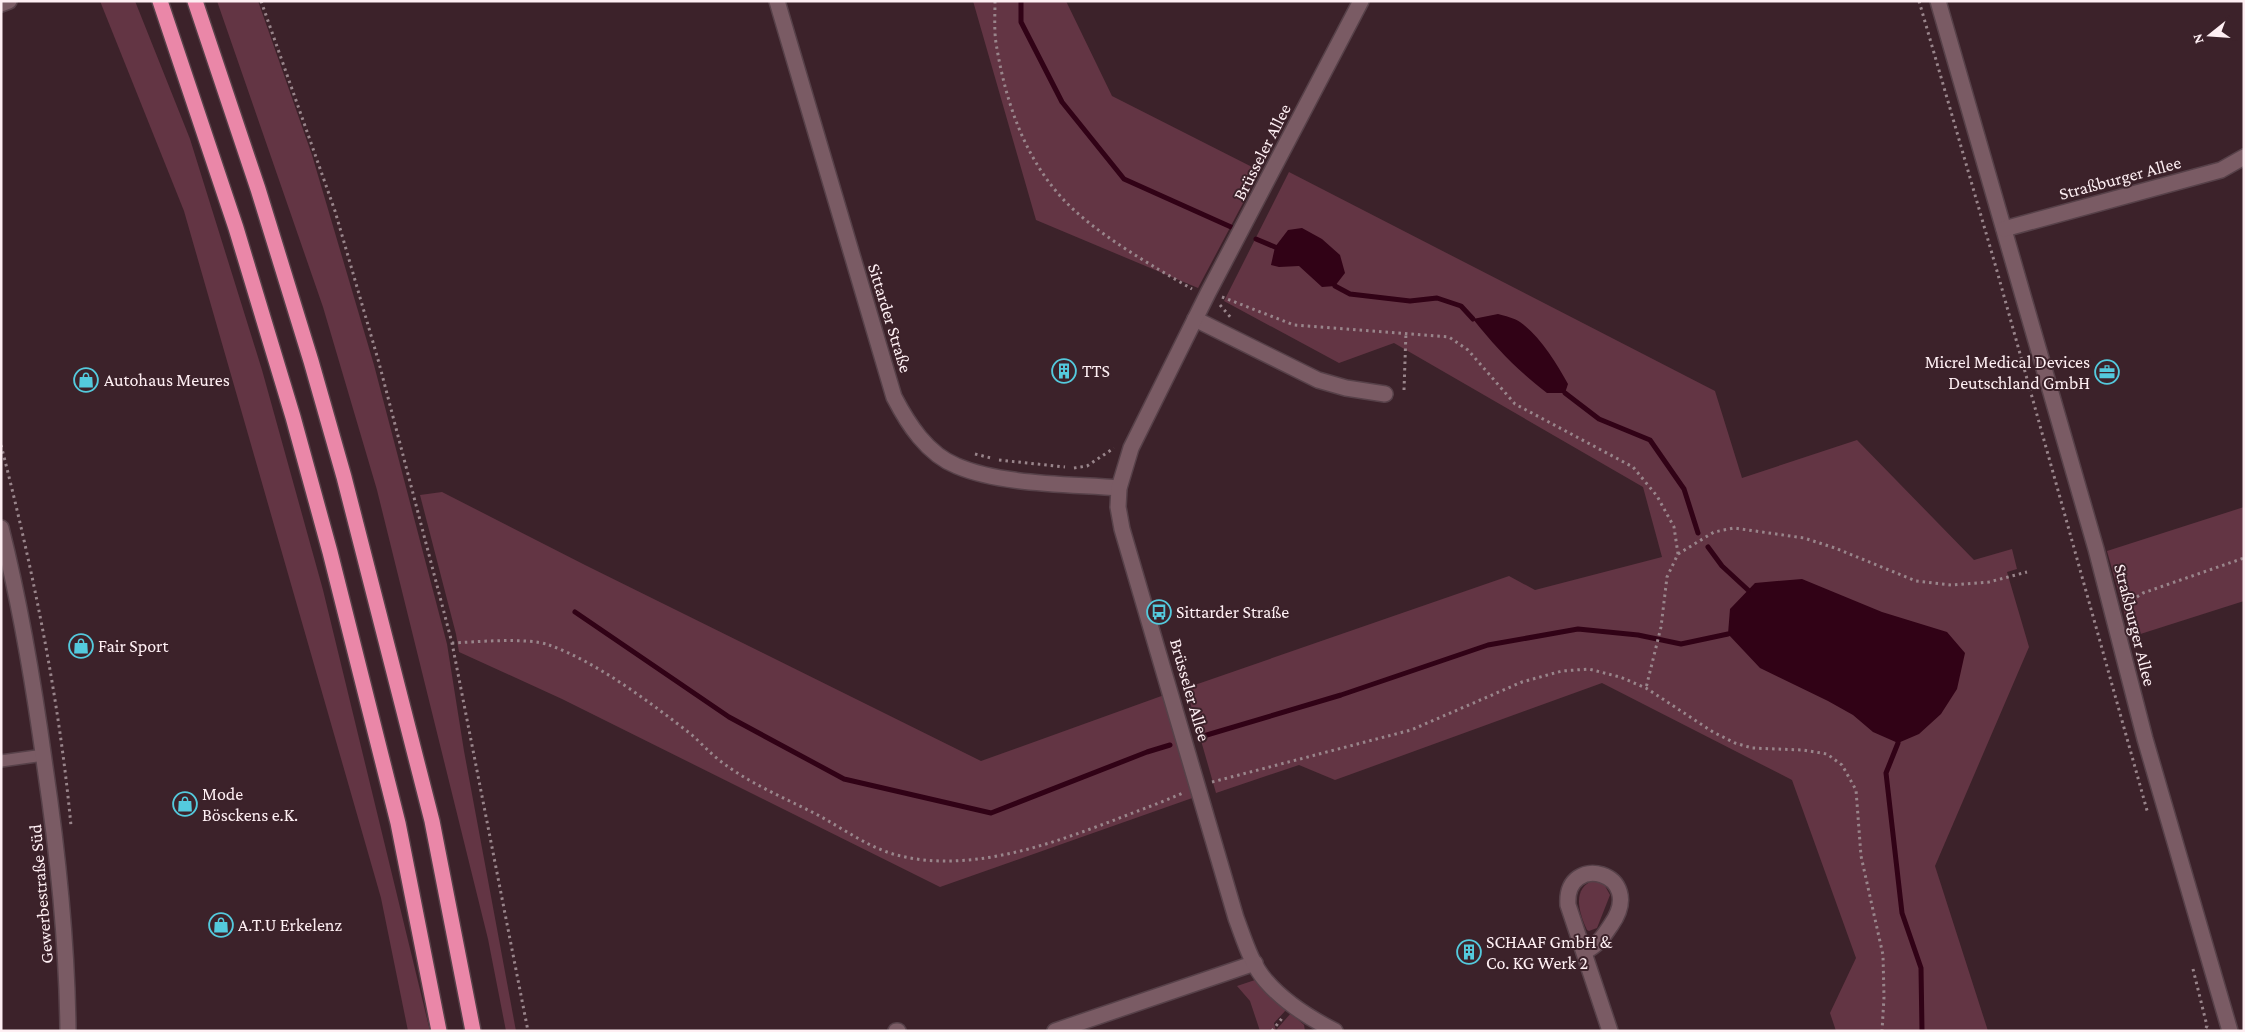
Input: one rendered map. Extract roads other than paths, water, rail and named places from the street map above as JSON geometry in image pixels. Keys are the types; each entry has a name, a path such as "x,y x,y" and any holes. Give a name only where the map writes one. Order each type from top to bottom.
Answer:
{"highway":[{"path":"195,1 258,190 311,361 344,476 432,821 473,1031"},
{"path":"161,3 247,265 293,417 330,552 396,814 440,1031"}],"street":[{"path":"1,4 9,1"},
{"name":"Sittarder Straße","path":"777,1 894,396 907,422 933,450 956,466 1002,478 1119,488"},
{"name":"Brüsseler Allee","path":"1327,1029 1292,1007 1265,980 1254,963 1236,918 1122,529 1118,507 1119,488 1131,448 1195,318 1361,1"},
{"name":"Straßburger Allee","path":"1938,1 2112,612 2145,739 2230,1031"},
{"name":"Straßburger Allee","path":"2004,229 2221,170 2244,157"},
{"path":"1195,318 1318,380 1346,388 1385,394"},
{"name":"Gewerbestraße Süd","path":"1,528 23,622 57,848 68,988 68,1031"},
{"path":"1584,952 1597,945 1614,921 1621,902 1620,894 1612,879 1597,873 1581,876 1570,889 1568,905 1610,1031"},
{"path":"1055,1031 1254,963"}],"lane":[{"path":"1,761 44,755"}],"waterway":[{"path":"1021,1 1021,22 1062,102 1124,179 1231,227"},
{"path":"1256,239 1275,247"},
{"path":"1335,286 1350,294 1410,301 1437,298 1461,306 1473,319"},
{"path":"1565,393 1599,419 1650,440 1684,489 1698,533"},
{"path":"1708,547 1722,566 1748,590"},
{"path":"575,612 729,717 844,779 991,813 1147,752 1170,745"},
{"path":"1200,737 1341,695 1488,645 1578,629 1638,635 1681,644 1728,634"},
{"path":"1898,743 1886,773 1902,913 1921,968 1922,1031"}],"place":[{"name":"TTS","path":"1064,371"},
{"name":"Micrel Medical Devices Deutschland GmbH","path":"2107,372"},
{"name":"Autohaus Meures","path":"86,380"},
{"name":"Sittarder Straße","path":"1159,612"},
{"name":"Fair Sport","path":"81,646"},
{"name":"Mode Bösckens e.K.","path":"185,804"},
{"name":"A.T.U Erkelenz","path":"221,925"},
{"name":"SCHAAF GmbH & Co. KG Werk 2","path":"1469,952"}]}
